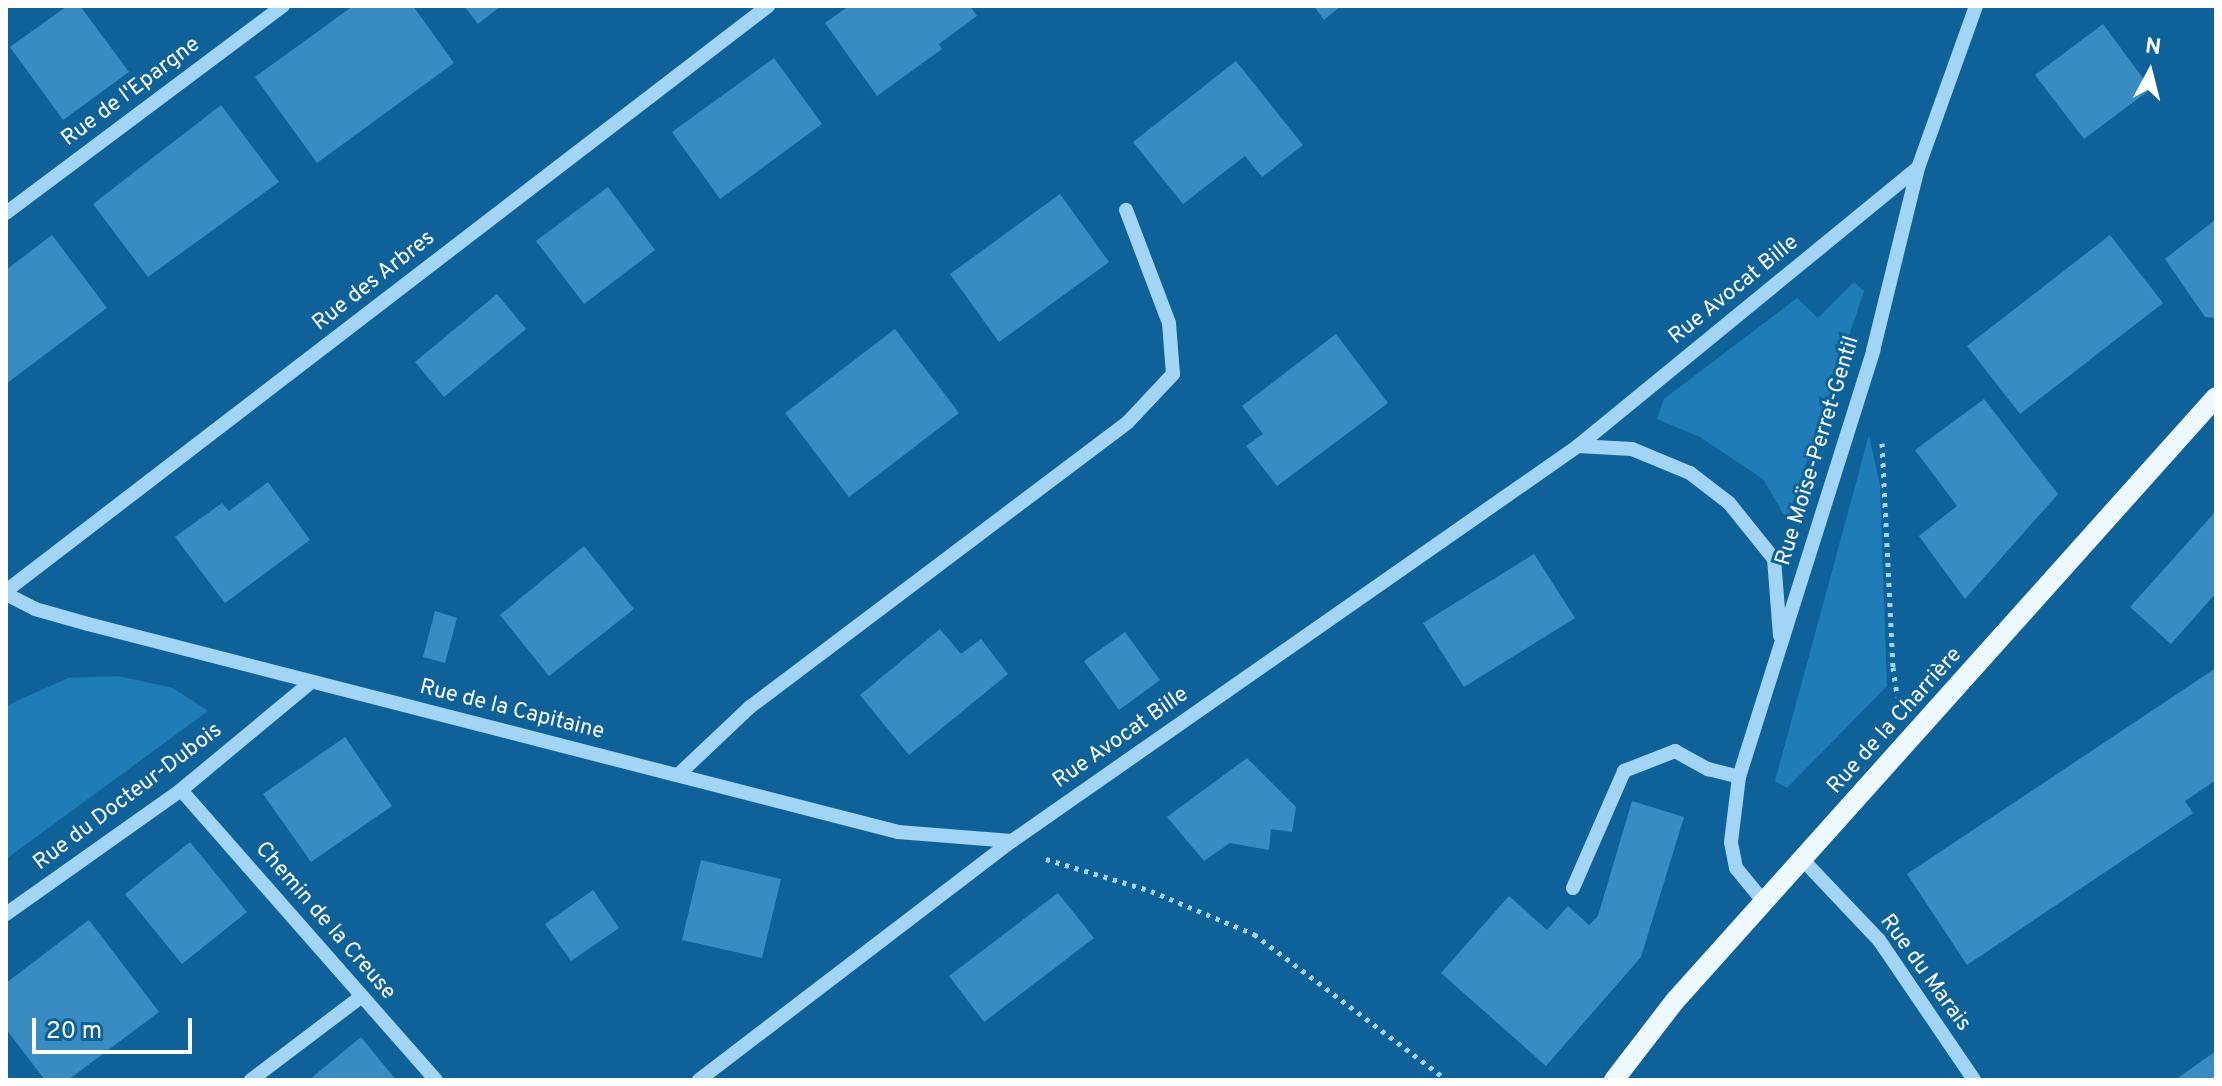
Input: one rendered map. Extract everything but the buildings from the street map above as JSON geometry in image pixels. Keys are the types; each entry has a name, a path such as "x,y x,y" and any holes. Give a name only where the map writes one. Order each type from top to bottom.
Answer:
{"main road":[{"name":"Rue de la Charrière","path":"1614,1080 1674,1002 1804,861 2216,397"}],"street":[{"name":"Rue de l'Epargne","path":"6,213 283,6"},
{"name":"Rue des Arbres","path":"6,593 768,6"},
{"name":"Rue Moïse-Perret-Gentil","path":"1764,902 1736,868 1731,842 1739,777 1873,351 1918,168 1976,6"},
{"name":"Rue Avocat Bille","path":"699,1080 1012,841 1578,446 1918,168"},
{"path":"678,775 750,707 1128,422 1173,374 1169,323 1126,210"},
{"path":"1578,446 1632,449 1690,473 1729,503 1774,559 1781,645"},
{"name":"Rue de la Capitaine","path":"6,593 35,609 75,620 898,832 1012,841"},
{"name":"Rue du Docteur-Dubois","path":"6,914 181,790 311,682"},
{"path":"1573,888 1624,771 1675,751 1708,769 1739,777"},
{"name":"Chemin de la Creuse","path":"181,790 436,1080"},
{"name":"Rue du Marais","path":"1804,861 1879,940 1974,1080"},
{"path":"251,1080 362,996"}],"path":[{"path":"1886,481 1893,667"},
{"path":"1048,859 1151,891 1254,934 1447,1080"}],"shaded area":[{"path":"1854,282 1864,291 1787,520 1763,479 1700,437 1657,419 1664,399 1797,298 1818,318"},
{"path":"1869,435 1880,486 1887,686 1787,788 1775,781"},
{"path":"118,676 173,688 208,711 6,859 6,706 68,678"}]}
